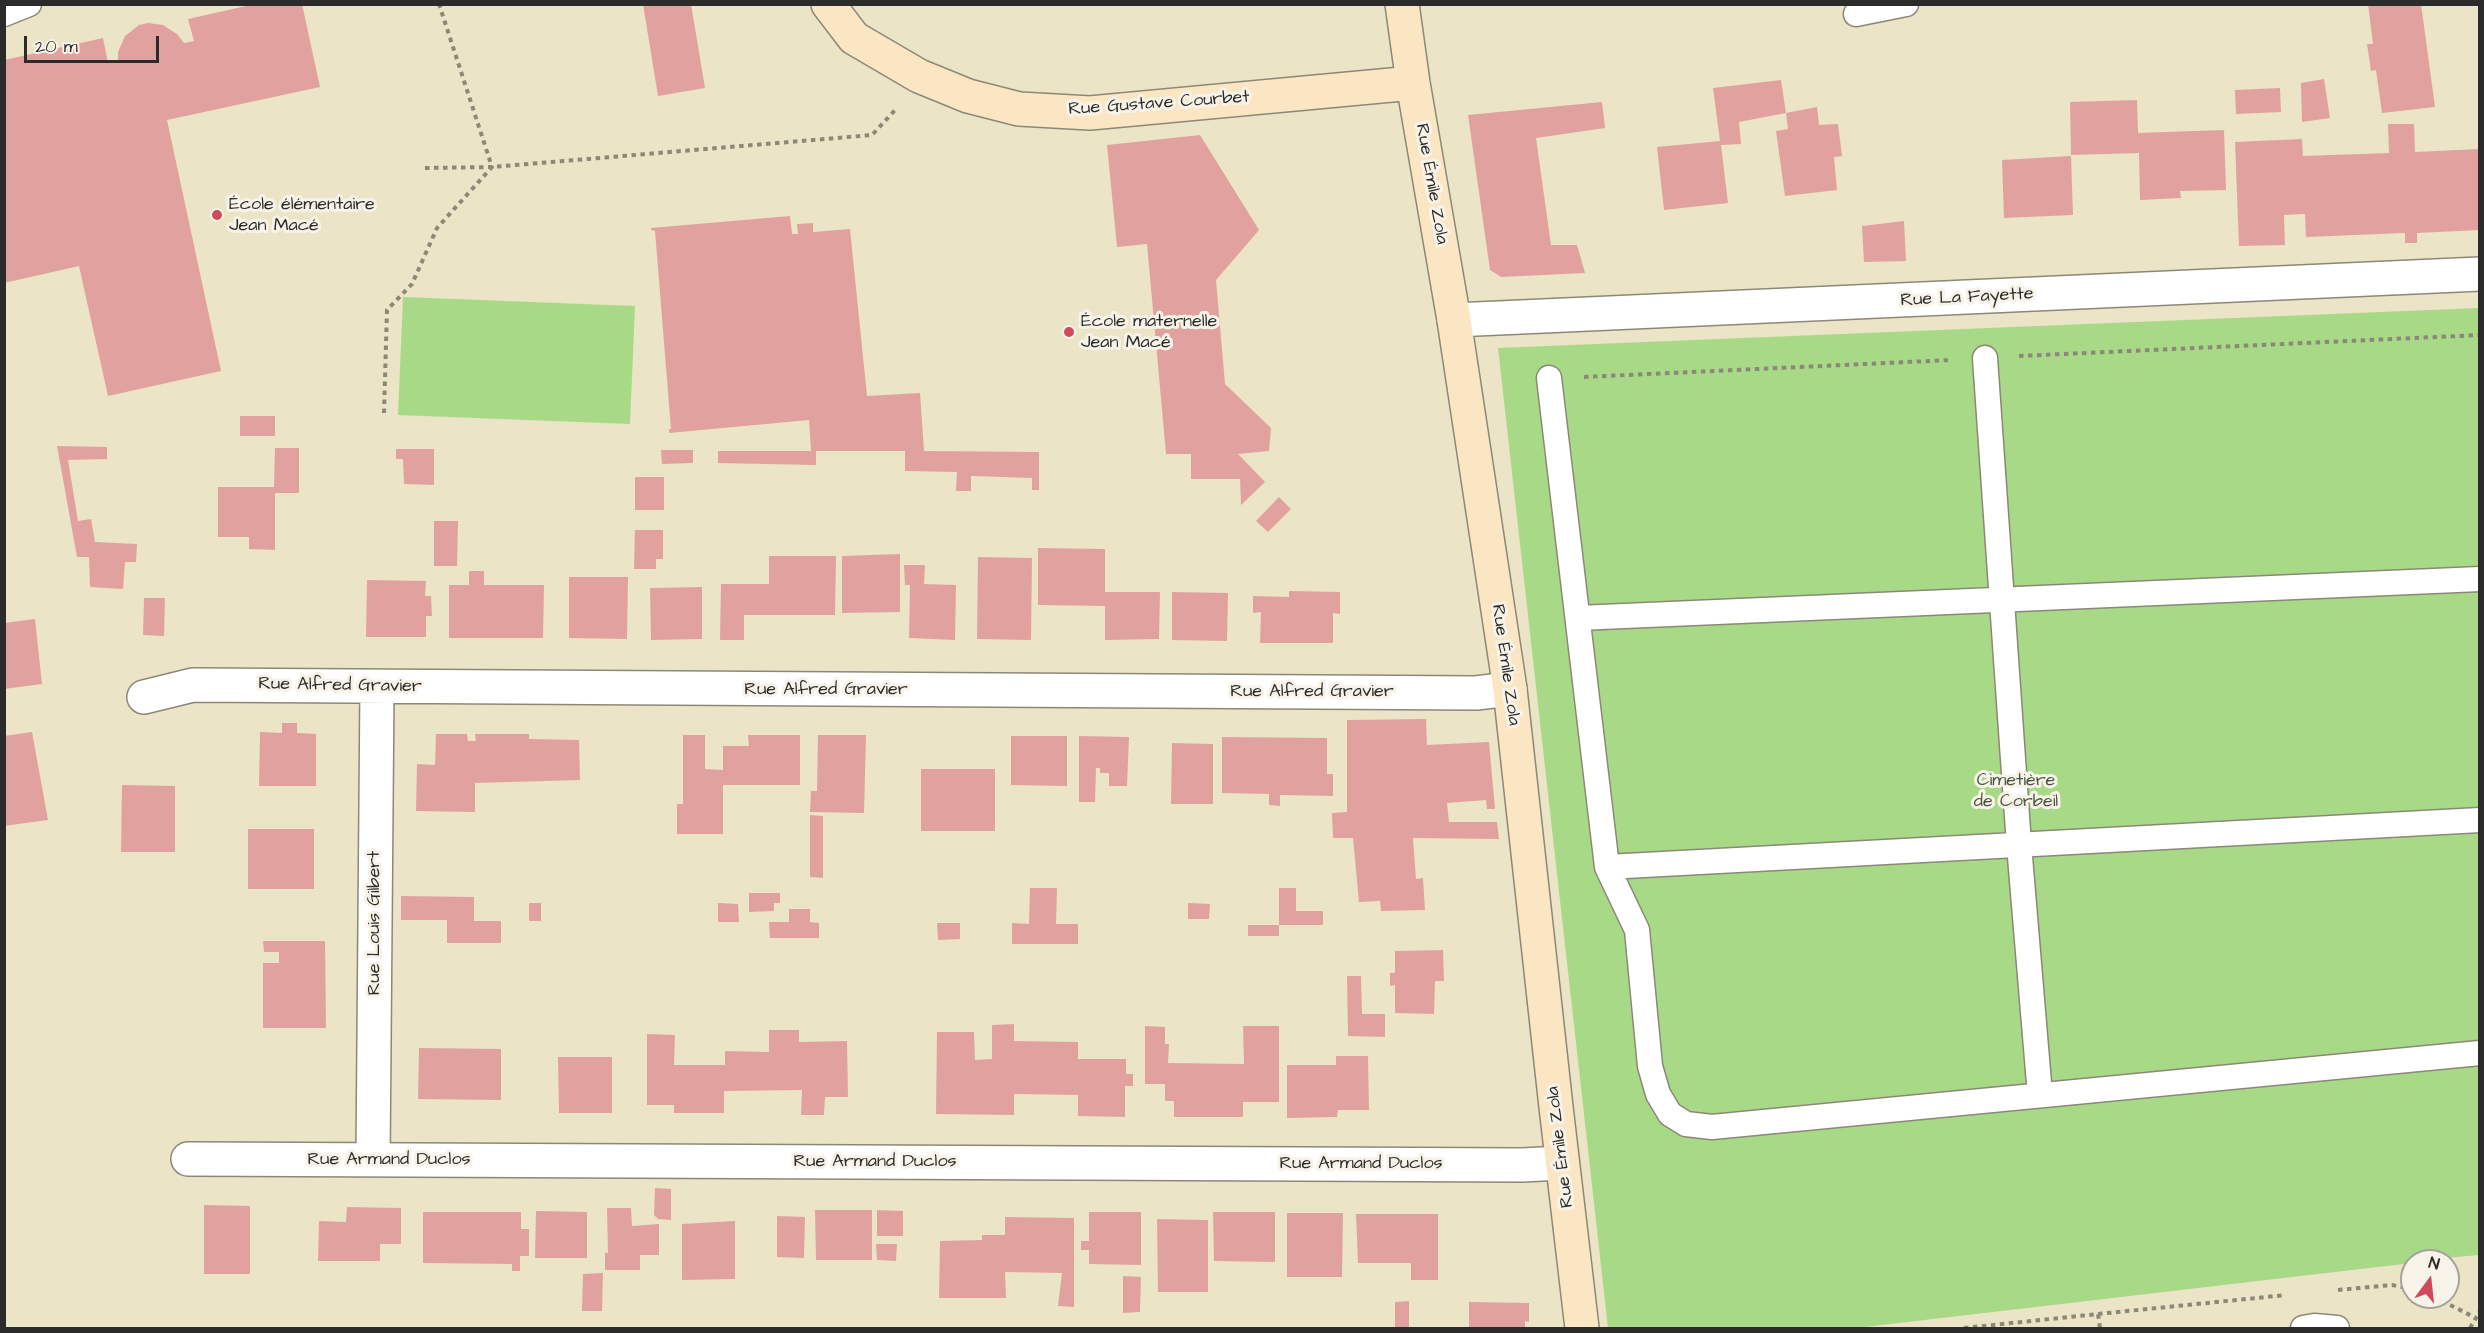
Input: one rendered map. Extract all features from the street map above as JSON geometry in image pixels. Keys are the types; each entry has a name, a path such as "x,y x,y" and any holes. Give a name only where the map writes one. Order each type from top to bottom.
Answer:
{"street":[{"name":"Rue Gustave Courbet","path":"828,4 854,38 919,76 968,96 1019,109 1090,113 1413,83"},
{"name":"Rue Émile Zola","path":"1402,4 1413,83 1454,320 1510,689 1582,1329"},
{"name":"Rue La Fayette","path":"1454,320 2480,274"},
{"name":"Rue Alfred Gravier","path":"144,697 193,685 1476,693 1510,689"},
{"name":"Rue Louis Gilbert","path":"373,1159 377,687"},
{"name":"Rue Armand Duclos","path":"188,1159 1522,1165 1562,1163"}],"lane":[{"path":"4,14 28,4"},
{"path":"1856,14 1906,4"},
{"path":"1985,358 2019,845 2040,1095"},
{"path":"1549,378 1607,867 1637,930 1650,1066 1658,1094 1670,1114 1686,1124 1712,1127 2480,1053"},
{"path":"1578,618 2480,579"},
{"path":"1607,867 2480,820"},
{"path":"2303,1329 2314,1326 2337,1329"}],"path":[{"path":"440,4 492,167"},
{"path":"425,168 492,167 872,135 900,104 919,76"},
{"path":"384,413 387,310 412,284 437,228 492,167"},
{"path":"2333,1291 2392,1285 2400,1287"},
{"path":"1964,1329 2298,1294"},
{"path":"2458,1309 2476,1318"},
{"path":"2470,1329 2480,1311"},
{"path":"2098,1314 2100,1329"}],"green space":[{"path":"403,297 635,306 630,424 398,415"},
{"name":"Cimetière de Corbeil","path":"2479,308 2479,1255 2460,1257 2460,1249 2400,1249 2400,1264 1856,1328 1608,1328 1498,348"}],"building":[{"path":"255,4 302,4 320,87 167,120 221,371 108,396 79,266 4,283 4,60 103,38 108,63 118,61 118,52 125,36 139,25 148,23 163,25 177,34 184,43 194,41 188,19"},
{"path":"643,4 691,4 705,88 658,96"},
{"path":"2368,4 2421,4 2435,107 2382,113 2376,70 2371,71 2367,44 2373,44"},
{"path":"2324,79 2330,118 2302,122 2301,83"},
{"path":"1781,80 1786,113 1739,122 1741,144 1721,145 1728,203 1664,210 1657,147 1720,141 1713,88"},
{"path":"2280,88 2281,112 2236,114 2235,90"},
{"path":"2137,100 2138,133 2224,130 2226,190 2180,191 2181,198 2140,200 2139,153 2071,155 2070,102"},
{"path":"1602,102 1605,128 1536,138 1551,245 1577,245 1585,273 1501,277 1490,270 1468,115"},
{"path":"1817,107 1819,125 1838,124 1842,156 1834,157 1837,190 1785,196 1776,131 1788,129 1786,113"},
{"path":"2388,124 2414,124 2415,152 2480,149 2480,230 2417,233 2417,243 2405,243 2405,233 2306,237 2305,214 2284,215 2285,245 2239,246 2235,142 2302,139 2303,156 2389,153"},
{"path":"1200,135 1259,230 1216,280 1225,384 1271,428 1269,451 1238,454 1265,482 1241,505 1240,479 1191,479 1191,454 1166,454 1147,244 1117,247 1107,145"},
{"path":"2071,156 2073,215 2004,218 2002,160"},
{"path":"790,216 792,234 798,234 797,224 813,223 813,232 850,229 867,396 920,393 924,451 1039,452 1039,490 1032,490 1032,478 971,476 971,491 956,491 957,472 905,471 905,451 816,451 816,465 718,463 718,451 811,451 809,420 669,433 671,429 655,231 651,228"},
{"path":"1904,221 1906,261 1864,262 1862,226"},
{"path":"240,416 275,416 275,436 240,436"},
{"path":"57,446 107,447 107,459 68,460 78,521 91,519 95,542 137,544 136,562 125,562 123,589 90,587 89,557 77,557"},
{"path":"275,448 299,448 299,493 275,493 275,550 249,549 249,537 218,537 218,487 274,487"},
{"path":"396,449 434,449 434,485 404,484 403,459 396,459"},
{"path":"661,450 693,450 693,463 662,464"},
{"path":"635,477 664,477 664,510 635,510"},
{"path":"1279,497 1291,509 1268,532 1256,521"},
{"path":"434,521 458,521 457,566 434,566"},
{"path":"635,530 663,530 663,559 656,559 656,569 634,569"},
{"path":"1038,548 1105,549 1105,592 1160,592 1159,639 1105,640 1105,606 1038,605"},
{"path":"900,554 900,612 842,613 842,556"},
{"path":"769,556 836,556 835,615 744,615 744,640 720,640 721,584 769,584"},
{"path":"978,557 1032,558 1031,640 977,639"},
{"path":"904,565 925,565 924,584 956,585 955,640 909,638 910,585 905,585"},
{"path":"469,571 484,571 484,585 544,585 543,638 449,638 449,585 469,585"},
{"path":"569,577 628,577 627,639 569,638"},
{"path":"367,580 426,581 425,596 431,596 432,616 426,616 426,637 366,637"},
{"path":"702,587 702,639 651,640 650,588"},
{"path":"1289,591 1340,592 1340,614 1333,613 1333,643 1260,643 1261,612 1253,613 1253,596 1289,597"},
{"path":"1172,592 1228,593 1227,641 1172,640"},
{"path":"144,598 165,598 164,636 143,635"},
{"path":"35,619 42,684 4,689 4,623"},
{"path":"1426,719 1427,745 1489,742 1495,809 1487,809 1486,800 1447,803 1449,822 1497,822 1499,839 1413,838 1416,879 1423,878 1425,910 1381,911 1380,901 1359,902 1353,838 1333,838 1332,813 1347,812 1347,720"},
{"path":"282,723 297,723 297,733 316,734 316,786 259,786 260,732 282,733"},
{"path":"32,732 48,820 4,826 4,736"},
{"path":"436,734 467,734 468,741 476,741 475,734 529,734 529,739 579,740 580,780 475,783 475,812 416,811 417,764 435,765"},
{"path":"683,735 705,735 705,769 723,770 723,746 749,746 748,735 800,735 800,785 723,785 723,834 677,834 677,804 683,804"},
{"path":"818,735 866,735 864,813 810,812 811,791 817,791"},
{"path":"1011,736 1067,736 1067,786 1011,785"},
{"path":"1079,736 1129,737 1127,786 1109,786 1109,773 1100,773 1100,768 1096,768 1095,802 1079,802"},
{"path":"1222,737 1327,738 1327,774 1333,774 1333,796 1280,795 1280,806 1269,805 1269,794 1222,793"},
{"path":"1172,743 1213,744 1213,804 1171,804"},
{"path":"921,769 995,769 995,831 921,831"},
{"path":"122,785 175,786 175,852 121,852"},
{"path":"810,815 823,816 823,878 810,877"},
{"path":"248,829 314,829 314,889 248,889"},
{"path":"1030,888 1057,888 1056,924 1078,924 1078,944 1012,944 1012,923 1029,924"},
{"path":"1279,888 1296,888 1296,911 1323,911 1323,925 1279,925"},
{"path":"749,893 780,893 780,903 774,903 774,911 749,912"},
{"path":"401,896 474,897 474,921 501,921 501,943 447,943 447,920 401,920"},
{"path":"529,903 541,903 541,921 529,921"},
{"path":"718,903 738,904 739,922 718,922"},
{"path":"1188,903 1210,904 1209,919 1188,919"},
{"path":"789,909 810,909 810,922 819,923 819,938 770,938 769,922 789,922"},
{"path":"937,923 960,923 960,939 938,940"},
{"path":"1248,925 1279,925 1279,936 1248,936"},
{"path":"263,941 325,941 326,1028 263,1028 263,963 279,963 279,952 264,952"},
{"path":"1443,950 1444,981 1435,981 1434,1014 1395,1013 1395,985 1390,986 1390,973 1395,973 1395,951"},
{"path":"1347,976 1361,976 1362,1014 1385,1014 1385,1037 1348,1036"},
{"path":"1014,1024 1014,1041 1078,1042 1078,1059 1126,1059 1126,1074 1133,1074 1133,1086 1125,1086 1125,1117 1078,1116 1078,1095 1014,1094 1014,1115 936,1114 937,1032 974,1032 975,1060 992,1059 992,1025"},
{"path":"1145,1026 1165,1027 1165,1044 1169,1044 1168,1063 1244,1064 1243,1026 1279,1026 1279,1102 1243,1102 1243,1117 1174,1117 1174,1101 1165,1101 1165,1084 1145,1084"},
{"path":"769,1030 799,1030 799,1042 847,1041 848,1097 825,1097 824,1115 801,1115 802,1090 724,1091 724,1113 674,1113 674,1105 647,1105 647,1034 675,1035 674,1065 725,1065 725,1051 769,1052"},
{"path":"419,1048 501,1049 501,1100 418,1099"},
{"path":"1336,1056 1368,1056 1369,1110 1338,1110 1337,1117 1287,1118 1287,1065 1336,1065"},
{"path":"558,1057 612,1057 612,1113 559,1113"},
{"path":"655,1188 671,1189 671,1220 658,1219 654,1215"},
{"path":"204,1205 250,1206 250,1274 204,1274"},
{"path":"347,1207 401,1208 401,1244 380,1244 380,1261 318,1261 319,1221 346,1222"},
{"path":"607,1208 631,1208 632,1226 659,1224 659,1255 640,1255 640,1270 605,1270 605,1253 608,1253"},
{"path":"815,1210 872,1210 872,1260 816,1260"},
{"path":"877,1210 903,1211 903,1236 877,1236"},
{"path":"536,1211 587,1212 587,1258 535,1258"},
{"path":"423,1212 521,1212 521,1229 529,1229 529,1256 520,1256 520,1271 512,1271 512,1264 423,1263"},
{"path":"1089,1212 1141,1212 1141,1265 1089,1264 1089,1250 1081,1250 1081,1241 1089,1241"},
{"path":"1213,1212 1275,1212 1275,1262 1214,1261"},
{"path":"1287,1213 1343,1213 1342,1277 1287,1277"},
{"path":"1356,1214 1438,1214 1438,1280 1411,1280 1411,1263 1358,1263"},
{"path":"777,1216 805,1217 804,1258 777,1257"},
{"path":"1005,1217 1074,1218 1074,1307 1058,1306 1062,1273 1005,1272 1006,1298 939,1298 940,1241 982,1240 982,1235 1005,1235"},
{"path":"1157,1219 1208,1220 1208,1292 1158,1292"},
{"path":"735,1221 735,1279 682,1280 682,1224"},
{"path":"876,1244 897,1244 896,1261 877,1260"},
{"path":"603,1273 602,1311 582,1311 583,1274"},
{"path":"1123,1276 1141,1277 1140,1312 1123,1313"},
{"path":"1409,1301 1409,1327 1395,1327 1395,1302"},
{"path":"1469,1302 1529,1303 1529,1322 1525,1321 1525,1328 1469,1328"}],"place":[{"name":"École élémentaire Jean Macé","path":"217,215"},
{"name":"École maternelle Jean Macé","path":"1069,332"}]}
